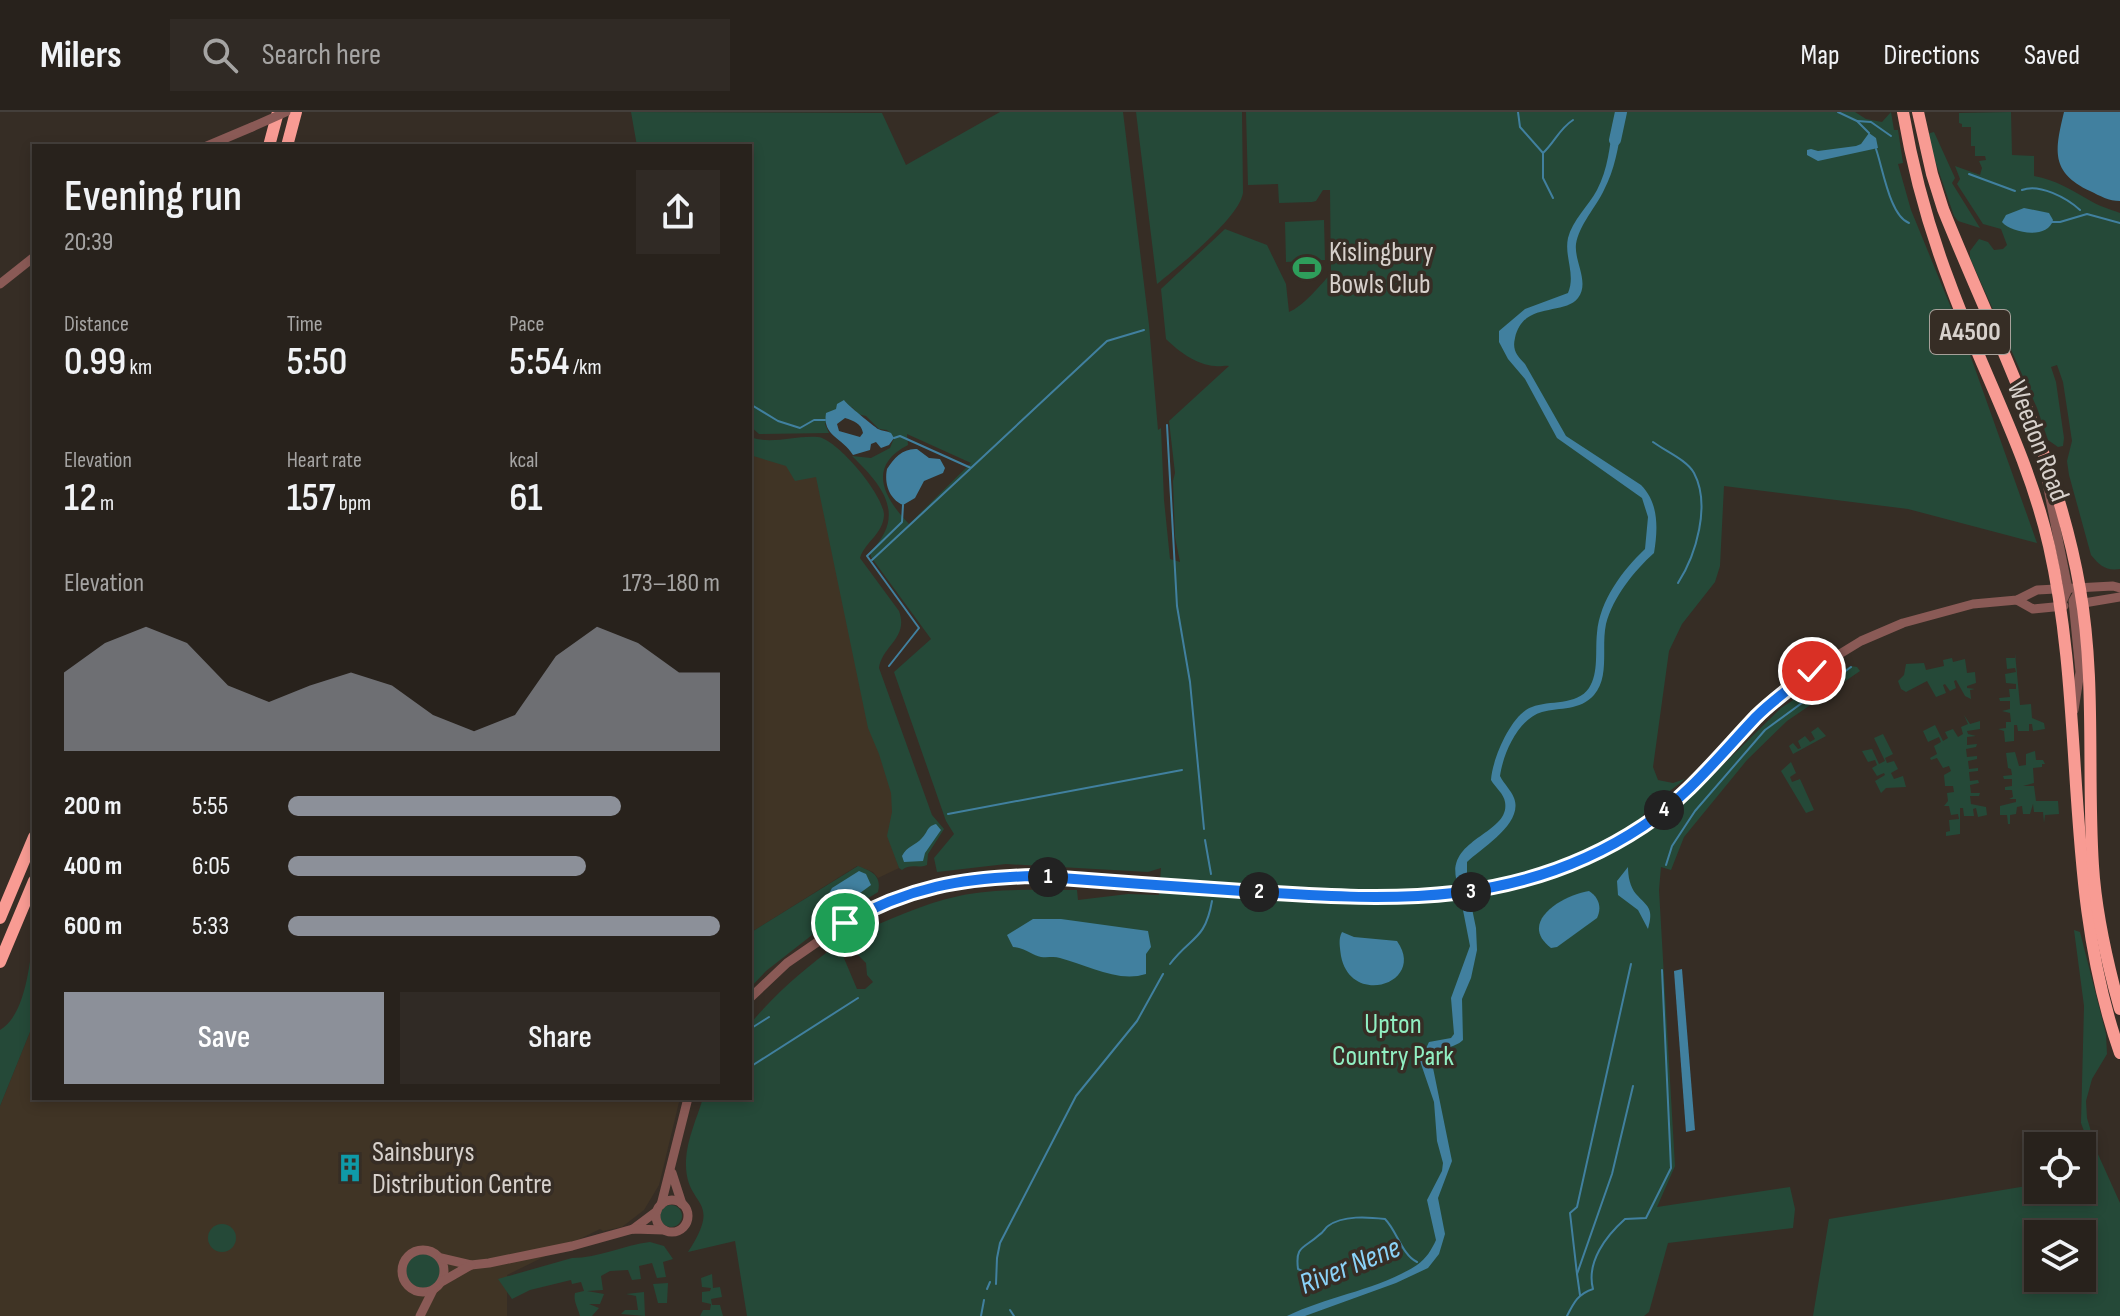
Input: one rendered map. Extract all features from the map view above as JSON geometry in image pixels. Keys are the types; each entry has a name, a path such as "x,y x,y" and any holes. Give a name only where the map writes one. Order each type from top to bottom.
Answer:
{"highway":[{"path":"270,144 278,112"},
{"path":"288,144 296,112"},
{"name":"Weedon Road","path":"1903,112 1927,219 1949,283 2032,486 2049,547 2072,605 2072,717 2087,922 2096,971 2120,1053"},
{"name":"Weedon Road","path":"1918,112 1943,209 2031,417 2062,508 2068,589 2091,701 2093,868 2101,930 2120,1009"},
{"path":"0,918 32,842"},
{"path":"0,962 32,886"}],"street":[{"path":"212,144 286,112"},
{"path":"0,284 32,259"},
{"path":"752,996 787,963 845,923 903,896 952,882 1034,876 1349,898 1473,892 1526,879 1603,848 1660,814 1772,702 1841,652 1903,623 1973,604 2017,600 2031,591 2120,588"},
{"path":"2017,600 2033,609 2120,597"},
{"path":"664,1230 656,1220 688,1100"},
{"path":"420,1316 433,1290 442,1281 471,1265 516,1258 633,1229 672,1232 683,1228 687,1214 671,1170"},
{"path":"633,1229 673,1200 683,1205"},
{"path":"420,1316 414,1290 403,1275 406,1259 421,1250 430,1250 441,1258 471,1265"},
{"path":"441,1258 445,1268 442,1281"},
{"path":"414,1290 433,1290"}],"shaded area":[{"path":"808,449 846,554 907,799 894,853 899,868 878,878 873,872 857,866 752,932 752,450"},
{"path":"32,1027 32,1100 680,1100 659,1185 644,1210 622,1227 600,1229 507,1275 507,1316 0,1316 0,1106"}],"green space":[{"name":"Upton Country Park","path":"631,112 882,113 906,165 1000,112 1123,112 1149,325 1158,430 1161,428 1170,559 1180,562 1175,537 1175,473 1169,421 1229,366 1208,365 1195,360 1166,339 1161,289 1225,229 1267,245 1286,284 1289,312 1305,301 1331,273 1330,190 1323,190 1316,201 1279,203 1278,184 1248,185 1246,112 1855,112 1866,119 1882,122 1891,112 1894,130 1898,130 1903,163 1898,164 1911,210 1968,349 2037,543 1908,509 1724,486 1720,566 1715,582 1682,624 1669,651 1653,767 1658,780 1673,783 1685,779 1643,815 1650,830 1674,812 1678,817 1684,813 1680,807 1781,708 1838,671 1851,666 1860,671 1787,721 1747,760 1684,837 1671,870 1661,867 1659,890 1675,1166 1657,1207 1790,1187 1795,1209 1793,1228 1668,1243 1649,1312 1644,1316 747,1316 735,1241 688,1252 703,1221 703,1211 687,1176 686,1160 690,1136 702,1100 752,1100 752,1022 760,1013 791,981 838,944 857,989 865,989 873,982 867,975 866,963 856,953 854,935 918,908 973,893 1003,891 1077,890 1078,900 1128,894 1159,895 1161,868 1148,872 1006,864 937,872 934,858 954,834 946,821 894,672 931,639 871,557 870,552 887,526 889,513 881,490 852,456 871,458 890,448 894,438 866,416 857,414 852,407 836,409 825,424 829,433 759,434 752,428 752,144 637,144","holes":["907,434 971,463 909,524 892,503 883,482 887,462 908,445"]},
{"path":"1136,112 1242,112 1243,193 1239,203 1206,242 1157,284"},
{"path":"2011,112 2012,155 2034,156 2034,176 2056,182 2120,213 2120,569 2104,567 2091,555 2069,475 2067,461 2072,441 2063,382 2057,365 2051,367 2064,438 2063,446 2058,447 2048,440 2037,408 1970,258 1970,251 1979,239 1988,242 1994,250 2007,245 2001,229 1983,224 1957,184 1960,179 1955,166 1980,175 1982,168 1979,161 1986,160 1985,156 1975,156 1975,146 1971,146 1971,127 1962,127 1959,113"},
{"path":"1934,132 1955,178 1952,183 1980,228 1958,221 1954,216 1926,134"},
{"path":"1324,220 1325,260 1286,262 1285,222"},
{"path":"818,437 826,440 858,469 882,506 884,515 881,527 860,558 899,611 901,620 898,635 879,668 932,815 944,829 928,854 927,865 899,868 887,836 892,812 891,793 868,728 816,477 795,481 786,466 752,456 752,438 767,440"},
{"path":"2015,653 2020,705 2031,704 2032,718 2044,723 2045,729 2033,731 2032,724 2029,724 2029,731 2018,731 2017,725 2014,725 2014,741 2005,742 2004,731 1998,729 2006,728 2006,722 2011,722 2010,713 2002,711 2010,709 2010,701 2000,701 1999,698 2010,697 2009,689 2016,689 2016,684 2006,683 2005,674 2016,672 2015,668 2007,669 2006,658 2015,658"},
{"path":"1952,658 1953,662 1965,659 1967,673 1975,672 1976,683 1967,686 1975,689 1970,690 1971,699 1965,696 1956,680 1956,688 1950,691 1945,684 1946,693 1936,697 1927,681 1906,692 1901,689 1898,681 1904,675 1906,664 1924,663 1926,670 1944,666 1943,660"},
{"path":"1964,715 1970,724 1980,721 1980,729 1967,731 1976,736 1967,737 1967,745 1977,744 1976,747 1966,749 1967,757 1977,756 1977,759 1968,761 1969,769 1978,768 1978,771 1969,772 1970,781 1978,780 1979,783 1970,785 1971,793 1980,793 1979,796 1970,796 1971,804 1986,807 1987,815 1978,817 1976,808 1973,809 1974,816 1964,816 1963,808 1960,808 1960,834 1946,836 1946,832 1950,831 1949,820 1959,819 1958,814 1951,815 1949,806 1944,806 1948,801 1947,793 1954,792 1953,786 1945,786 1944,775 1951,771 1949,766 1943,768 1937,758 1931,760 1937,754 1934,746 1941,742 1939,737 1928,742 1923,731 1935,725 1943,741 1948,738 1945,732 1953,729 1958,737 1963,734 1961,727 1968,724"},
{"path":"1818,727 1826,736 1793,754 1789,746 1793,743 1798,749 1801,748 1798,741 1805,736 1810,742 1815,739 1811,732"},
{"path":"1883,734 1893,754 1885,758 1887,763 1894,761 1898,769 1891,773 1894,779 1903,776 1906,787 1886,788 1881,793 1875,781 1885,775 1877,776 1872,768 1877,765 1875,760 1868,762 1862,751 1872,749 1879,764 1885,761 1874,738"},
{"path":"2035,751 2036,760 2043,760 2045,764 2033,768 2034,783 2023,786 2034,786 2036,801 2058,801 2059,814 2045,815 2044,823 2043,812 2034,812 2033,804 2030,814 2023,814 2022,806 2017,807 2016,814 2010,815 2008,824 2007,815 2000,815 2000,806 2016,802 2016,799 2009,799 2013,797 2012,790 2005,790 2005,787 2012,786 2012,779 2004,779 2003,776 2012,775 2006,753 2015,752 2019,766 2026,765 2026,754"},
{"path":"1791,762 1796,773 1790,777 1792,782 1800,779 1814,810 1806,813 1781,771"},
{"path":"858,866 877,878 878,892 821,928 752,986 752,932"},
{"path":"2074,930 2080,932 2106,1034 2107,1054 2092,1079 2086,1101 2091,1132 2084,1132 2081,1123 2084,1006"},
{"path":"32,947 32,1027 0,1106 0,1030 16,1012 29,970"},
{"path":"2096,1149 2120,1203 2120,1316 1813,1316 1829,1219 2024,1186 2024,1204 2096,1204"},
{"path":"667,1205 675,1205 682,1216 675,1227 667,1227 660,1220 660,1212"},
{"path":"222,1224 232,1228 236,1238 232,1248 222,1252 212,1248 208,1238 212,1228"},
{"path":"650,1242 664,1246 673,1259 663,1262 666,1277 657,1278 652,1263 639,1266 641,1279 632,1280 628,1270 610,1271 601,1276 603,1290 587,1291 604,1294 600,1304 589,1304 599,1308 592,1316 580,1316 576,1304 575,1293 584,1291 581,1282 572,1284 571,1280 530,1290 512,1299 498,1279 572,1258"},
{"path":"423,1254 435,1259 440,1271 435,1283 423,1288 411,1283 406,1271 411,1259"},
{"path":"712,1274 713,1288 720,1287 722,1297 711,1299 712,1305 720,1305 723,1316 700,1316 703,1310 710,1310 711,1304 702,1302 702,1292 711,1288 702,1287 701,1278"},
{"path":"668,1283 667,1303 658,1303 653,1284"},
{"path":"644,1292 645,1316 621,1314 625,1310 638,1310 636,1296 626,1294"}],"water":[{"path":"2064,112 2120,112 2120,201 2105,198 2077,184 2062,168 2058,149"},
{"path":"1613,123 1622,125 1613,166 1576,244 1581,292 1572,303 1526,319 1519,326 1514,346 1566,436 1647,492 1656,517 1654,553 1625,585 1609,614 1602,680 1594,695 1582,704 1533,716 1513,738 1500,776 1514,798 1513,817 1500,834 1467,862 1467,883 1458,885 1455,869 1459,857 1504,813 1504,799 1491,780 1495,761 1510,728 1524,711 1577,698 1589,688 1595,668 1599,621 1607,598 1620,577 1645,549 1648,517 1642,498 1557,438 1525,379 1508,359 1499,342 1499,331 1525,309 1568,293 1571,279 1568,238 1601,182"},
{"path":"1869,133 1876,138 1878,148 1818,161 1807,155 1807,150 1811,149 1818,151 1856,146"},
{"path":"2024,208 2049,213 2053,220 2050,226 2029,233 2002,222 2006,215"},
{"path":"844,400 894,438 889,445 881,448 876,442 871,444 870,450 853,455 827,427 826,413 836,409 837,404","holes":["845,418 861,427 863,433 860,437 839,431 837,424"]},
{"path":"917,449 929,458 940,459 945,468 943,473 924,481 915,498 903,505 894,499 889,490 887,469 899,454"},
{"path":"936,824 941,830 923,861 904,862 904,853"},
{"path":"1628,867 1632,888 1650,912 1648,929 1638,910 1618,895 1617,881"},
{"path":"859,871 866,874 871,885 837,910 829,911 824,903 832,888"},
{"path":"1589,891 1599,903 1597,918 1557,947 1551,948 1542,938 1539,929 1541,920 1557,904"},
{"path":"1470,899 1477,950 1471,978 1462,999 1463,1040 1431,1058 1452,1161 1438,1198 1445,1234 1439,1254 1428,1268 1396,1283 1305,1316 1287,1316 1402,1274 1423,1260 1436,1240 1427,1200 1443,1163 1437,1141 1434,1102 1420,1061 1429,1042 1451,1038 1454,1034 1451,998 1470,946 1461,900"},
{"path":"1033,919 1061,919 1148,931 1151,947 1146,954 1146,974 1114,975 1013,947 1007,935"},
{"path":"1342,932 1354,937 1397,941 1404,956 1402,968 1395,978 1384,984 1358,982 1348,972 1341,956"},
{"path":"1682,969 1695,1130 1686,1132 1674,971"}],"waterway":[{"path":"1518,112 1520,127 1543,153 1543,178 1553,198"},
{"name":"River Nene","path":"1615,140 1621,112"},
{"path":"1838,112 1857,121 1869,133"},
{"path":"1543,153 1573,120"},
{"path":"1857,121 1871,122 1891,136"},
{"path":"1876,149 1892,202 1902,219 1909,223"},
{"path":"1969,174 2015,191"},
{"path":"2022,190 2036,188 2052,193 2080,210"},
{"path":"2052,222 2087,214 2120,223"},
{"path":"894,438 900,436 971,468 1107,341 1144,330"},
{"path":"752,405 778,421 800,428 814,420 825,420"},
{"path":"1167,425 1177,606 1190,682 1204,829"},
{"path":"1653,442 1686,464 1699,486 1699,530 1685,572 1678,583"},
{"path":"872,560 970,469"},
{"path":"889,666 919,628 867,556 902,522 903,505"},
{"path":"1666,865 1672,846 1695,811 1765,730 1851,667"},
{"path":"948,814 1182,770"},
{"path":"1205,840 1211,874"},
{"path":"1170,964 1201,931 1212,901"},
{"path":"1577,1274 1570,1213 1577,1207 1631,964"},
{"path":"1567,1316 1577,1299 1593,1289 1592,1269 1599,1250 1625,1219 1646,1218 1671,1168 1662,970"},
{"path":"996,1284 1000,1243 1076,1096 1137,1021 1163,974"},
{"path":"752,1066 858,998"},
{"path":"752,1028 769,1017"},
{"path":"1580,1295 1577,1274 1612,1174 1633,1086"},
{"path":"1321,1280 1298,1269 1299,1251 1328,1226 1348,1218 1385,1219 1407,1254 1417,1262"},
{"path":"987,1289 990,1282"},
{"path":"981,1316 984,1300"},
{"path":"1010,1310 1014,1316"}],"place":[{"name":"Kislingbury Bowls Club","path":"1307,268"},
{"name":"Sainsburys Distribution Centre","path":"350,1168"}],"route":[{"path":"845,923 868,910 919,891 952,882 1004,877 1034,876 1349,898 1430,897 1473,892 1526,879 1603,848 1660,814 1772,702 1812,671"}]}
